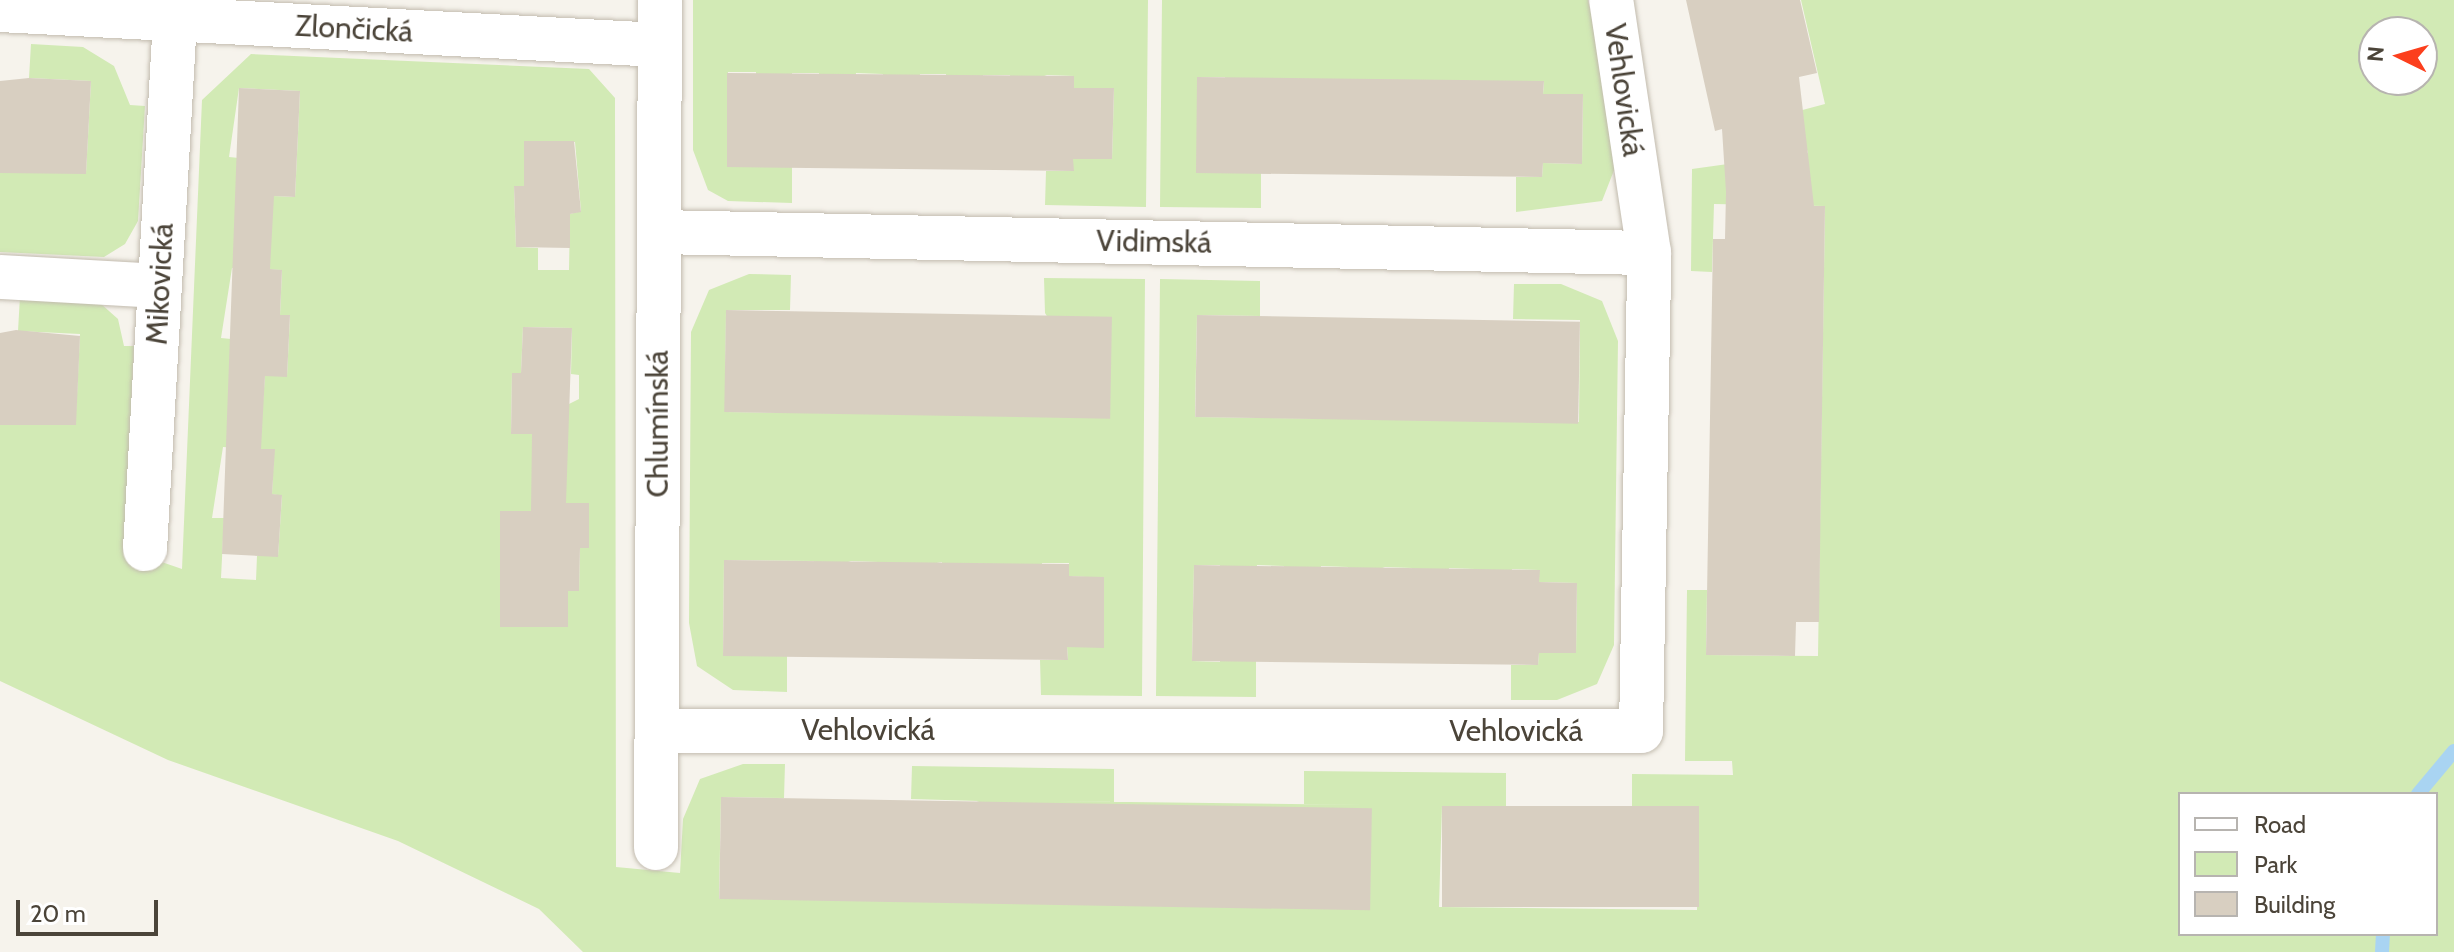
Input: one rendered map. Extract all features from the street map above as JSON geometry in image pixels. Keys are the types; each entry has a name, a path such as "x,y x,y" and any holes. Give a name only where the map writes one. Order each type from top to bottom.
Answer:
{"street":[{"name":"Chlumínská","path":"656,848 660,0"},
{"name":"Vehlovická","path":"657,731 1641,731 1649,253 1611,0"},
{"name":"Zlončická","path":"0,10 659,45"},
{"name":"Mikovická","path":"145,549 175,19"},
{"name":"Vidimská","path":"659,232 1649,253"},
{"path":"0,277 160,286"}],"green space":[{"path":"693,0 1148,0 1146,207 1045,205 1046,171 1073,171 1073,159 1112,159 1114,89 1074,88 1074,76 1047,75 1010,88 1010,75 983,75 982,87 947,87 946,74 920,74 919,86 883,86 883,74 856,73 855,86 819,86 819,73 792,73 792,86 756,85 756,72 728,72 727,167 756,167 756,155 792,155 792,203 728,201 708,190 693,150"},
{"path":"1162,0 1588,0 1620,155 1602,201 1516,212 1516,177 1542,177 1543,163 1582,164 1583,95 1543,94 1544,82 1327,79 1226,90 1225,77 1198,77 1197,172 1261,161 1261,208 1160,207"},
{"path":"1801,0 2454,0 2454,952 583,952 539,909 398,841 168,760 0,681 0,425 75,425 77,395 80,334 18,331 20,296 100,303 118,319 124,346 134,346 124,549 182,569 202,100 251,54 589,69 615,98 616,867 680,873 683,819 700,779 743,764 785,764 784,798 721,797 719,899 979,801 911,799 912,766 1114,769 1114,802 1371,805 1304,804 1304,771 1506,773 1506,806 1442,806 1439,907 1697,910 1699,808 1632,807 1632,774 1733,775 1732,761 1685,761 1687,590 1707,590 1706,655 1818,656 1825,206 1714,204 1712,272 1691,271 1692,169 1808,153 1795,112 1825,104","holes":["239,88 300,91 295,197 274,196 239,158 229,157","524,141 575,142 581,211 570,214 569,270 538,270 538,248 516,247 514,186 524,186","232,268 282,270 280,315 290,316 287,376 265,376 263,401 231,339 221,338","523,327 572,328 571,374 579,375 579,399 511,433 512,373 521,373","223,447 274,450 272,494 282,496 278,556 257,556 256,580 221,578 224,518 212,518","541,503 589,503 589,547 580,548 579,591 568,591 568,627 501,627"]},
{"path":"31,44 83,47 114,66 130,105 145,106 138,221 125,244 104,257 0,252 0,173 86,173 91,81 29,78"},
{"path":"749,274 791,275 790,310 726,310 725,412 1109,416 1045,313 1044,278 1145,279 1142,696 1041,695 1040,660 1068,660 1067,647 1104,647 1104,578 1069,576 1069,563 1042,563 1041,576 978,563 978,575 942,575 942,562 878,574 878,562 851,561 814,574 814,561 724,560 723,656 787,644 787,692 733,690 697,666 689,623 691,332 709,290"},
{"path":"1160,279 1260,281 1260,316 1197,315 1195,417 1579,422 1580,320 1513,319 1514,284 1561,284 1602,301 1618,341 1614,645 1597,684 1557,700 1511,700 1511,665 1538,665 1539,653 1576,653 1577,583 1539,582 1539,570 1512,569 1512,582 1475,569 1449,568 1448,581 1412,580 1412,568 1385,567 1349,580 1348,567 1321,566 1320,579 1284,578 1284,566 1257,565 1256,578 1221,578 1220,565 1194,565 1192,661 1220,662 1220,649 1256,649 1256,697 1156,696"}],"building":[{"path":"1686,0 1800,0 1817,73 1799,77 1814,206 1825,206 1819,622 1796,622 1795,656 1706,655 1713,239 1725,239 1726,192 1722,129 1715,131"},
{"path":"727,73 1074,76 1074,88 1114,88 1112,159 1073,159 1074,171 727,167"},
{"path":"1197,77 1544,81 1543,94 1583,94 1582,164 1543,163 1542,177 1196,173"},
{"path":"29,78 91,81 86,174 0,173 0,81"},
{"path":"239,88 300,91 295,197 274,196 270,269 282,270 280,315 290,315 287,377 265,376 261,449 275,449 272,494 282,495 278,557 222,554"},
{"path":"524,141 574,141 581,212 570,214 570,248 516,247 514,186 524,186"},
{"path":"726,310 1112,317 1110,419 724,412"},
{"path":"1197,315 1580,322 1578,424 1195,417"},
{"path":"523,327 572,328 566,503 589,503 589,548 580,548 579,591 568,591 568,627 500,627 500,511 531,511 532,434 511,434 512,373 521,373"},
{"path":"16,330 80,336 76,425 0,425 0,333"},
{"path":"724,560 1069,564 1069,576 1104,577 1104,648 1067,647 1068,660 723,656"},
{"path":"1194,565 1540,570 1539,582 1577,583 1576,653 1539,653 1538,665 1192,661"},
{"path":"721,797 1372,808 1370,910 719,899"},
{"path":"1442,806 1699,806 1699,907 1442,907"}],"waterway":[{"path":"2420,792 2454,751"},
{"path":"2382,952 2383,936"}]}
